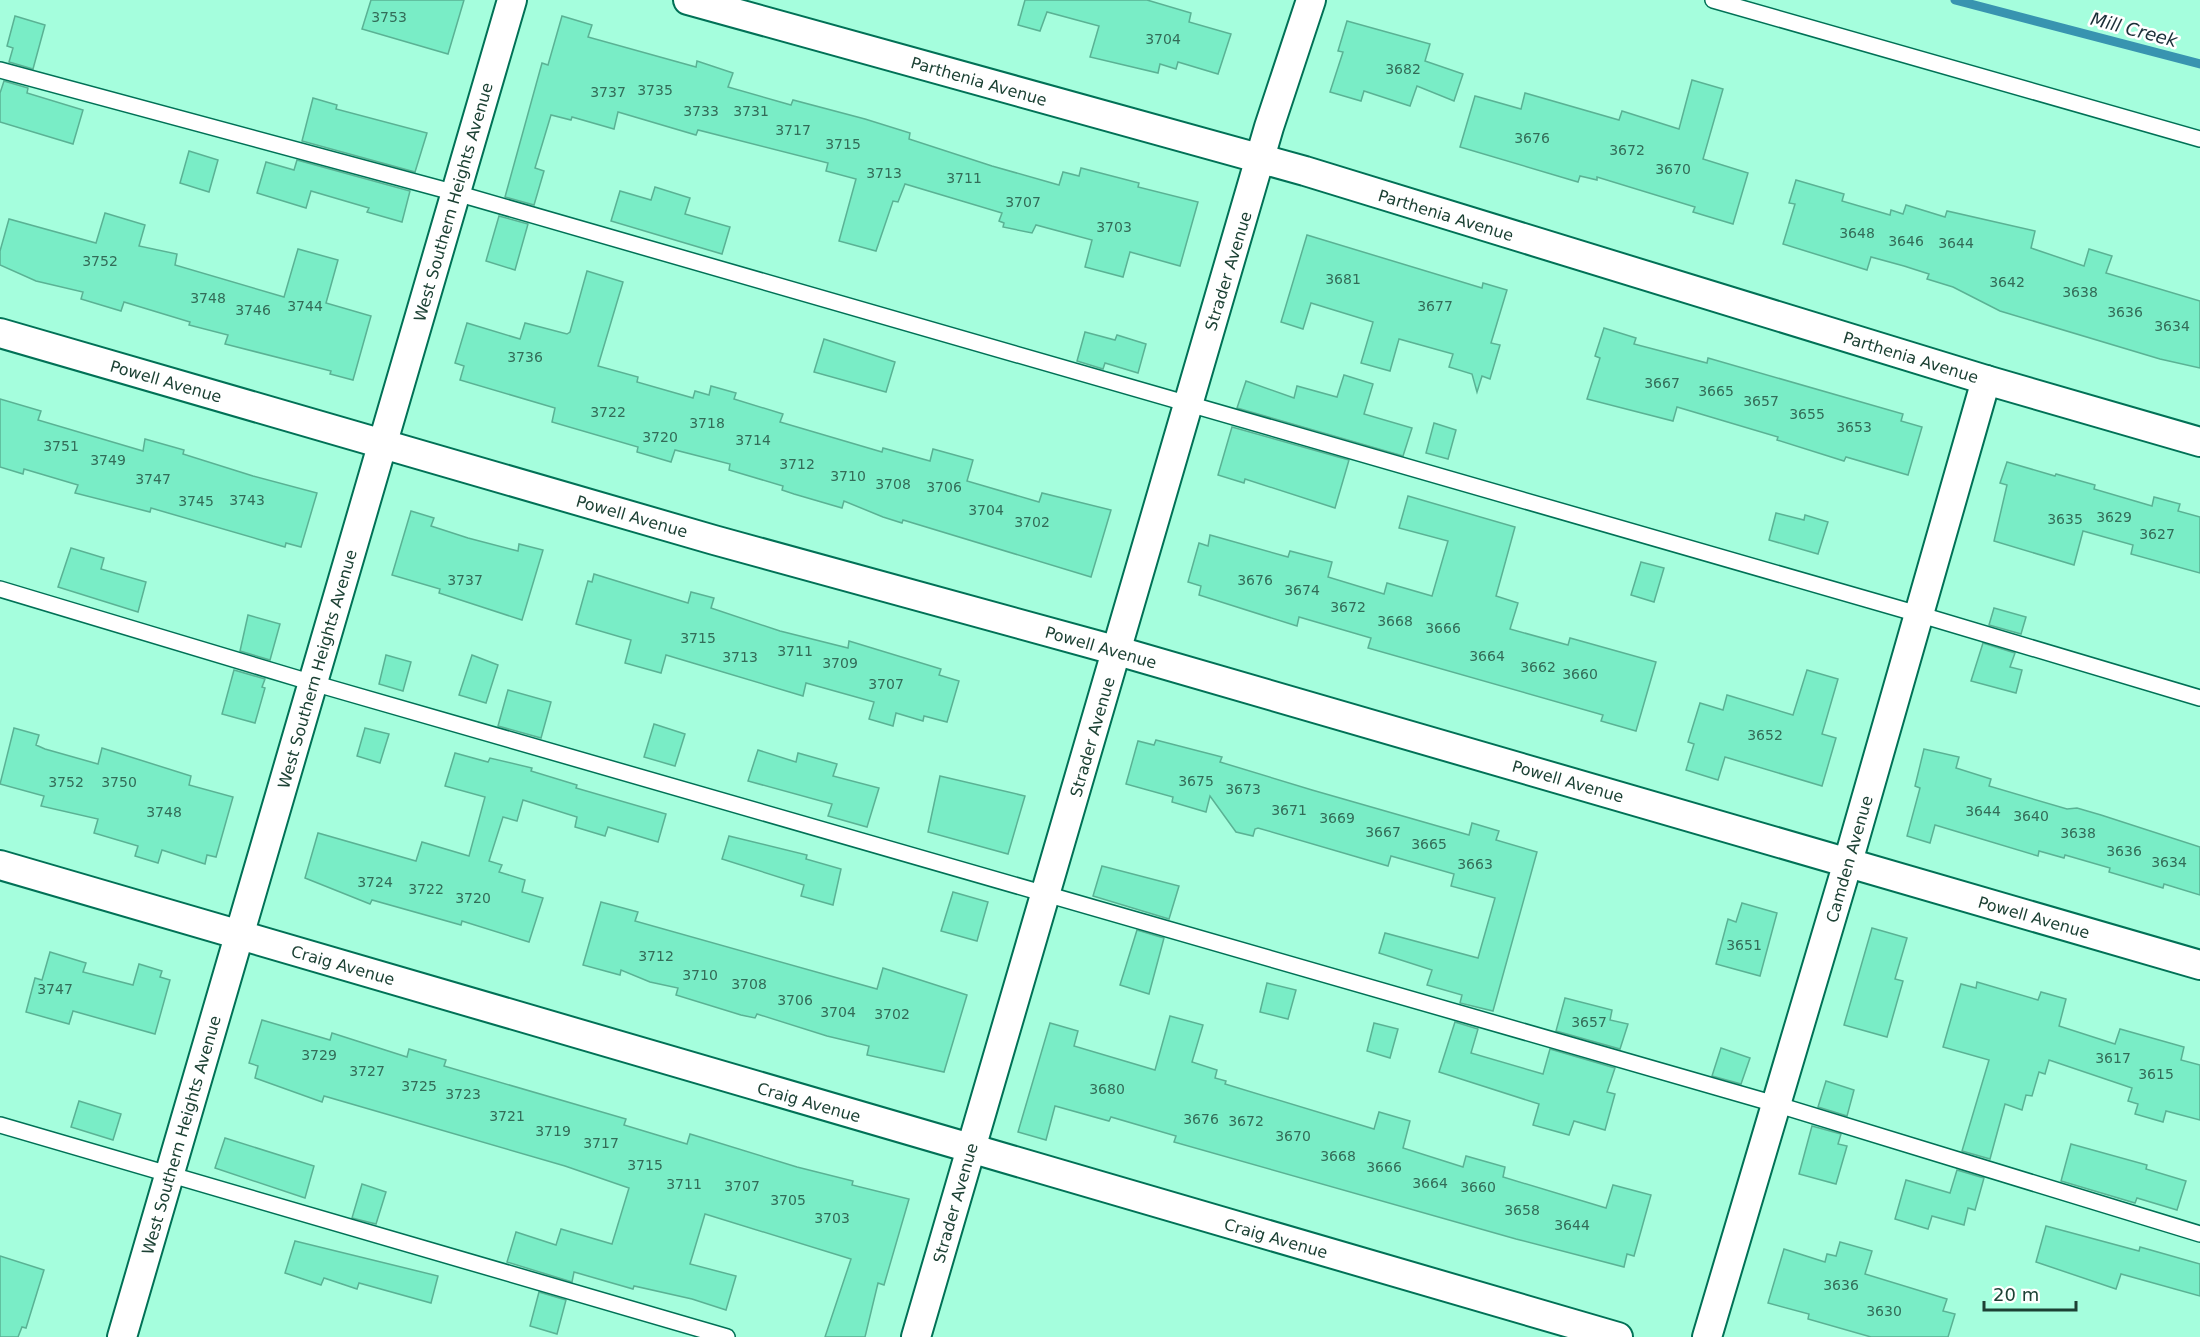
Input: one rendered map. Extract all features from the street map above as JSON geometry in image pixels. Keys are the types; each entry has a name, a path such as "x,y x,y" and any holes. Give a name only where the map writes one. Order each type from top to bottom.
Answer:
{"street":[{"name":"West Southern Heights Avenue","path":"122,1337 512,0"},
{"name":"Parthenia Avenue","path":"688,0 1260,160 1986,380 2200,442"},
{"name":"Strader Avenue","path":"916,1337 1260,160 1311,0"},
{"name":"Powell Avenue","path":"0,333 382,445 1118,651 2200,965"},
{"name":"Camden Avenue","path":"1707,1337 1848,862 1986,380"},
{"name":"Craig Avenue","path":"0,865 1618,1337"}],"lane":[{"path":"1713,0 2200,139"},
{"path":"0,70 456,193 1918,614 2200,698"},
{"path":"0,589 313,683 1046,896 1775,1104 2200,1234"},
{"path":"0,1125 727,1337"}],"building":[{"path":"371,0 464,0 448,54 362,29"},
{"path":"1025,0 1147,0 1191,13 1189,22 1231,34 1218,74 1178,62 1176,69 1160,64 1158,73 1090,57 1099,26 1047,12 1040,31 1018,25"},
{"path":"15,16 45,25 33,69 9,62 13,48 7,46"},
{"path":"562,16 592,25 588,37 696,67 697,61 733,73 728,87 791,105 793,100 865,119 910,133 909,139 992,166 1059,185 1063,172 1079,176 1081,168 1139,183 1138,187 1198,202 1180,266 1130,252 1123,277 1085,267 1092,240 1036,225 1032,233 1003,227 1004,223 999,221 1002,213 905,184 898,202 893,201 876,251 839,241 856,179 826,171 828,163 698,130 696,135 618,112 614,129 572,117 571,120 551,115 535,168 544,171 534,205 505,197 542,63 548,65"},
{"path":"1347,21 1430,44 1425,61 1463,74 1454,101 1417,86 1410,106 1364,91 1361,101 1330,92 1343,52 1338,51"},
{"path":"1692,80 1723,89 1703,159 1748,173 1733,224 1693,212 1695,207 1597,177 1597,180 1580,176 1578,182 1460,147 1475,96 1521,109 1525,93 1619,120 1622,111 1679,129"},
{"path":"4,81 28,88 27,93 83,110 73,144 0,122 0,93"},
{"path":"313,98 337,105 336,109 427,133 415,172 302,141"},
{"path":"189,151 218,160 209,192 180,183"},
{"path":"297,160 410,191 402,222 367,212 369,208 311,191 306,208 257,193 266,162 294,170"},
{"path":"1796,180 1844,194 1842,201 1890,215 1891,210 1903,214 1906,205 1945,217 1947,211 2035,231 2031,248 2084,266 2089,249 2112,256 2106,273 2200,301 2200,368 2160,359 2000,311 1953,287 1927,279 1929,274 1904,266 1871,257 1867,270 1783,244 1795,204 1789,203"},
{"path":"655,187 690,198 685,214 730,227 722,254 611,221 620,191 651,200"},
{"path":"105,213 145,225 139,246 177,254 175,265 284,297 298,249 338,260 326,303 371,316 353,380 330,374 331,371 225,344 228,335 189,325 190,322 124,302 121,311 81,299 83,292 36,281 0,265 0,251 9,219 96,243"},
{"path":"499,216 528,224 515,270 486,261"},
{"path":"1307,235 1482,288 1483,283 1507,290 1491,343 1500,345 1490,379 1482,376 1477,392 1472,374 1449,367 1453,354 1399,339 1390,371 1361,363 1373,322 1311,303 1303,329 1281,322"},
{"path":"587,271 623,282 598,366 638,377 637,382 693,398 695,391 709,395 711,386 736,393 734,399 783,414 780,422 882,452 883,448 930,461 933,449 973,460 967,481 1039,502 1042,493 1111,510 1091,577 903,520 902,523 844,501 842,508 794,494 782,490 783,486 729,470 730,464 675,450 671,462 637,452 638,447 552,422 555,408 460,380 464,366 455,363 467,323 520,339 525,323 567,334 570,332"},
{"path":"1604,328 1636,338 1634,344 1707,363 1708,358 1903,414 1901,421 1922,427 1908,475 1846,457 1844,461 1777,440 1778,437 1677,407 1673,421 1587,399 1600,358 1595,356"},
{"path":"1085,332 1115,340 1117,335 1146,344 1138,373 1105,363 1103,369 1077,361"},
{"path":"824,339 895,362 886,392 814,372"},
{"path":"1344,375 1373,384 1364,414 1412,428 1403,456 1237,408 1246,381 1294,398 1297,386 1337,397"},
{"path":"0,399 41,411 38,420 143,451 145,439 184,450 183,454 253,476 317,493 301,547 286,543 285,547 151,508 150,512 75,493 78,485 24,469 23,474 0,467"},
{"path":"1434,423 1456,430 1448,459 1426,453"},
{"path":"1232,427 1349,460 1335,508 1245,479 1244,483 1218,475"},
{"path":"2007,462 2095,485 2094,489 2152,506 2154,497 2180,504 2178,511 2200,517 2200,573 2131,554 2133,545 2083,531 2074,565 1994,541 2007,485 2000,483"},
{"path":"1408,496 1515,527 1496,596 1518,603 1510,629 1568,645 1570,638 1656,662 1636,731 1601,721 1603,715 1368,648 1371,638 1299,617 1297,626 1199,595 1201,586 1188,582 1199,543 1208,546 1210,535 1288,557 1290,551 1332,562 1328,577 1384,594 1387,583 1432,596 1448,541 1399,528"},
{"path":"411,511 434,518 431,526 468,538 518,551 519,544 543,550 522,620 439,593 440,589 392,575"},
{"path":"1776,513 1804,520 1805,515 1828,522 1818,554 1769,540"},
{"path":"71,548 104,558 101,569 146,582 138,612 58,587"},
{"path":"1641,562 1664,568 1654,602 1631,595"},
{"path":"594,574 688,603 691,592 714,598 711,608 780,631 848,648 849,641 941,669 939,675 959,681 947,722 924,716 923,721 896,713 893,726 869,719 874,702 806,683 803,696 666,655 661,673 625,663 631,640 576,624 588,581 592,582"},
{"path":"1994,608 2026,617 2021,634 1989,625"},
{"path":"248,615 280,624 270,660 240,651"},
{"path":"1983,643 2015,653 2010,667 2022,670 2016,693 1971,681"},
{"path":"386,655 411,662 403,691 379,684"},
{"path":"472,655 498,665 486,703 459,695"},
{"path":"234,670 265,679 262,687 265,688 255,723 222,714"},
{"path":"1807,670 1838,679 1822,734 1836,738 1822,786 1725,757 1718,780 1686,770 1694,744 1688,742 1700,703 1723,710 1727,695 1793,715"},
{"path":"508,690 551,702 541,738 498,726"},
{"path":"654,724 685,734 675,766 644,757"},
{"path":"14,728 39,735 36,745 45,749 98,764 102,748 191,776 189,785 233,797 216,857 207,855 205,864 162,850 158,863 135,856 138,846 94,833 98,819 41,806 44,796 0,784"},
{"path":"365,728 389,734 380,763 357,756"},
{"path":"1156,740 1222,757 1220,762 1469,835 1472,823 1499,831 1496,840 1537,852 1493,1011 1460,1003 1462,995 1427,985 1432,970 1379,953 1385,933 1478,958 1495,898 1451,886 1454,874 1391,856 1388,866 1258,828 1255,829 1253,836 1236,832 1210,796 1206,812 1172,802 1173,797 1126,784 1138,741 1154,745"},
{"path":"1924,749 1959,757 1956,768 1991,779 1989,786 2067,809 2077,808 2200,847 2200,895 2164,884 2163,888 2109,872 2110,868 2065,855 2064,858 2039,851 2038,856 1935,825 1930,843 1907,836 1920,788 1915,786"},
{"path":"758,750 796,762 798,753 837,764 833,776 879,788 867,827 828,816 832,804 748,781"},
{"path":"455,753 488,762 490,758 532,768 531,771 577,785 576,788 666,814 658,842 608,827 605,836 575,827 577,817 523,800 517,821 503,817 489,861 502,865 499,872 525,880 522,892 543,898 529,942 462,921 461,925 372,900 370,904 305,878 318,833 416,861 422,842 469,856 485,797 445,786"},
{"path":"940,776 1025,796 1008,854 928,832"},
{"path":"729,836 807,855 806,859 841,869 833,905 801,896 804,885 722,859"},
{"path":"1102,866 1179,886 1169,919 1093,896"},
{"path":"953,892 988,902 977,941 941,931"},
{"path":"601,902 638,912 635,921 877,989 883,968 967,995 944,1072 867,1055 869,1046 827,1036 757,1014 755,1018 741,1015 676,995 678,988 650,982 621,970 620,975 583,965"},
{"path":"1742,903 1777,913 1760,976 1716,964 1728,919 1736,922"},
{"path":"1872,928 1907,938 1895,979 1903,981 1887,1037 1844,1025"},
{"path":"1137,930 1164,938 1149,994 1120,985"},
{"path":"50,952 86,963 83,972 133,985 139,964 162,971 160,977 170,980 155,1034 73,1011 69,1024 26,1012 35,978 42,980"},
{"path":"1977,982 2038,1000 2041,992 2066,999 2059,1026 2115,1044 2120,1029 2184,1047 2181,1060 2200,1065 2200,1120 2166,1111 2163,1122 2135,1114 2138,1104 2128,1101 2132,1088 2049,1060 2045,1074 2039,1072 2032,1096 2026,1095 2022,1110 2005,1104 1990,1159 1962,1151 1989,1060 1943,1047 1961,984 1976,988"},
{"path":"1267,983 1296,990 1288,1019 1260,1012"},
{"path":"1565,998 1612,1010 1610,1020 1628,1024 1620,1049 1556,1031"},
{"path":"1170,1016 1203,1025 1192,1062 1217,1070 1215,1078 1226,1081 1225,1084 1374,1129 1379,1112 1410,1121 1403,1148 1463,1167 1466,1156 1505,1167 1503,1177 1606,1208 1613,1185 1651,1195 1634,1256 1627,1254 1624,1267 1516,1239 1174,1142 1176,1136 1111,1117 1109,1121 1055,1106 1046,1140 1018,1132 1050,1023 1078,1031 1074,1046 1155,1070"},
{"path":"262,1020 330,1040 332,1033 407,1057 409,1049 446,1060 444,1066 626,1119 624,1125 687,1144 690,1134 797,1167 853,1181 852,1185 909,1199 884,1285 878,1283 865,1337 825,1337 851,1259 705,1214 690,1264 736,1276 726,1310 692,1299 634,1286 633,1289 574,1272 572,1282 507,1262 516,1232 556,1245 561,1229 612,1244 629,1188 565,1166 324,1096 322,1102 255,1078 258,1066 249,1063"},
{"path":"1455,1022 1478,1029 1471,1053 1543,1074 1550,1049 1615,1068 1607,1092 1615,1094 1605,1130 1574,1121 1569,1135 1533,1125 1539,1104 1439,1072"},
{"path":"1374,1023 1398,1029 1390,1058 1367,1051"},
{"path":"1721,1048 1750,1058 1741,1084 1712,1076"},
{"path":"1826,1081 1854,1090 1847,1116 1818,1107"},
{"path":"79,1101 121,1114 113,1140 71,1127"},
{"path":"1812,1126 1841,1134 1838,1144 1847,1146 1836,1184 1799,1174"},
{"path":"225,1138 314,1166 305,1198 215,1168"},
{"path":"2071,1144 2147,1165 2146,1169 2186,1181 2177,1210 2137,1198 2135,1203 2061,1181"},
{"path":"1957,1170 1984,1178 1975,1210 1968,1208 1964,1225 1932,1216 1928,1229 1895,1219 1906,1180 1950,1193"},
{"path":"362,1184 386,1192 376,1224 352,1218"},
{"path":"2046,1226 2139,1251 2140,1247 2200,1264 2200,1296 2121,1274 2116,1289 2036,1262"},
{"path":"295,1241 438,1276 431,1303 359,1283 357,1289 324,1278 321,1285 285,1273"},
{"path":"1840,1242 1872,1251 1865,1274 1947,1299 1943,1311 1955,1314 1948,1337 1871,1337 1808,1319 1809,1314 1768,1303 1784,1249 1825,1262 1827,1254 1836,1256"},
{"path":"0,1256 44,1270 26,1328 22,1327 18,1337 0,1337"},
{"path":"539,1292 566,1300 557,1334 530,1326"}],"waterway":[{"name":"Mill Creek","path":"1955,0 2200,64"}]}
